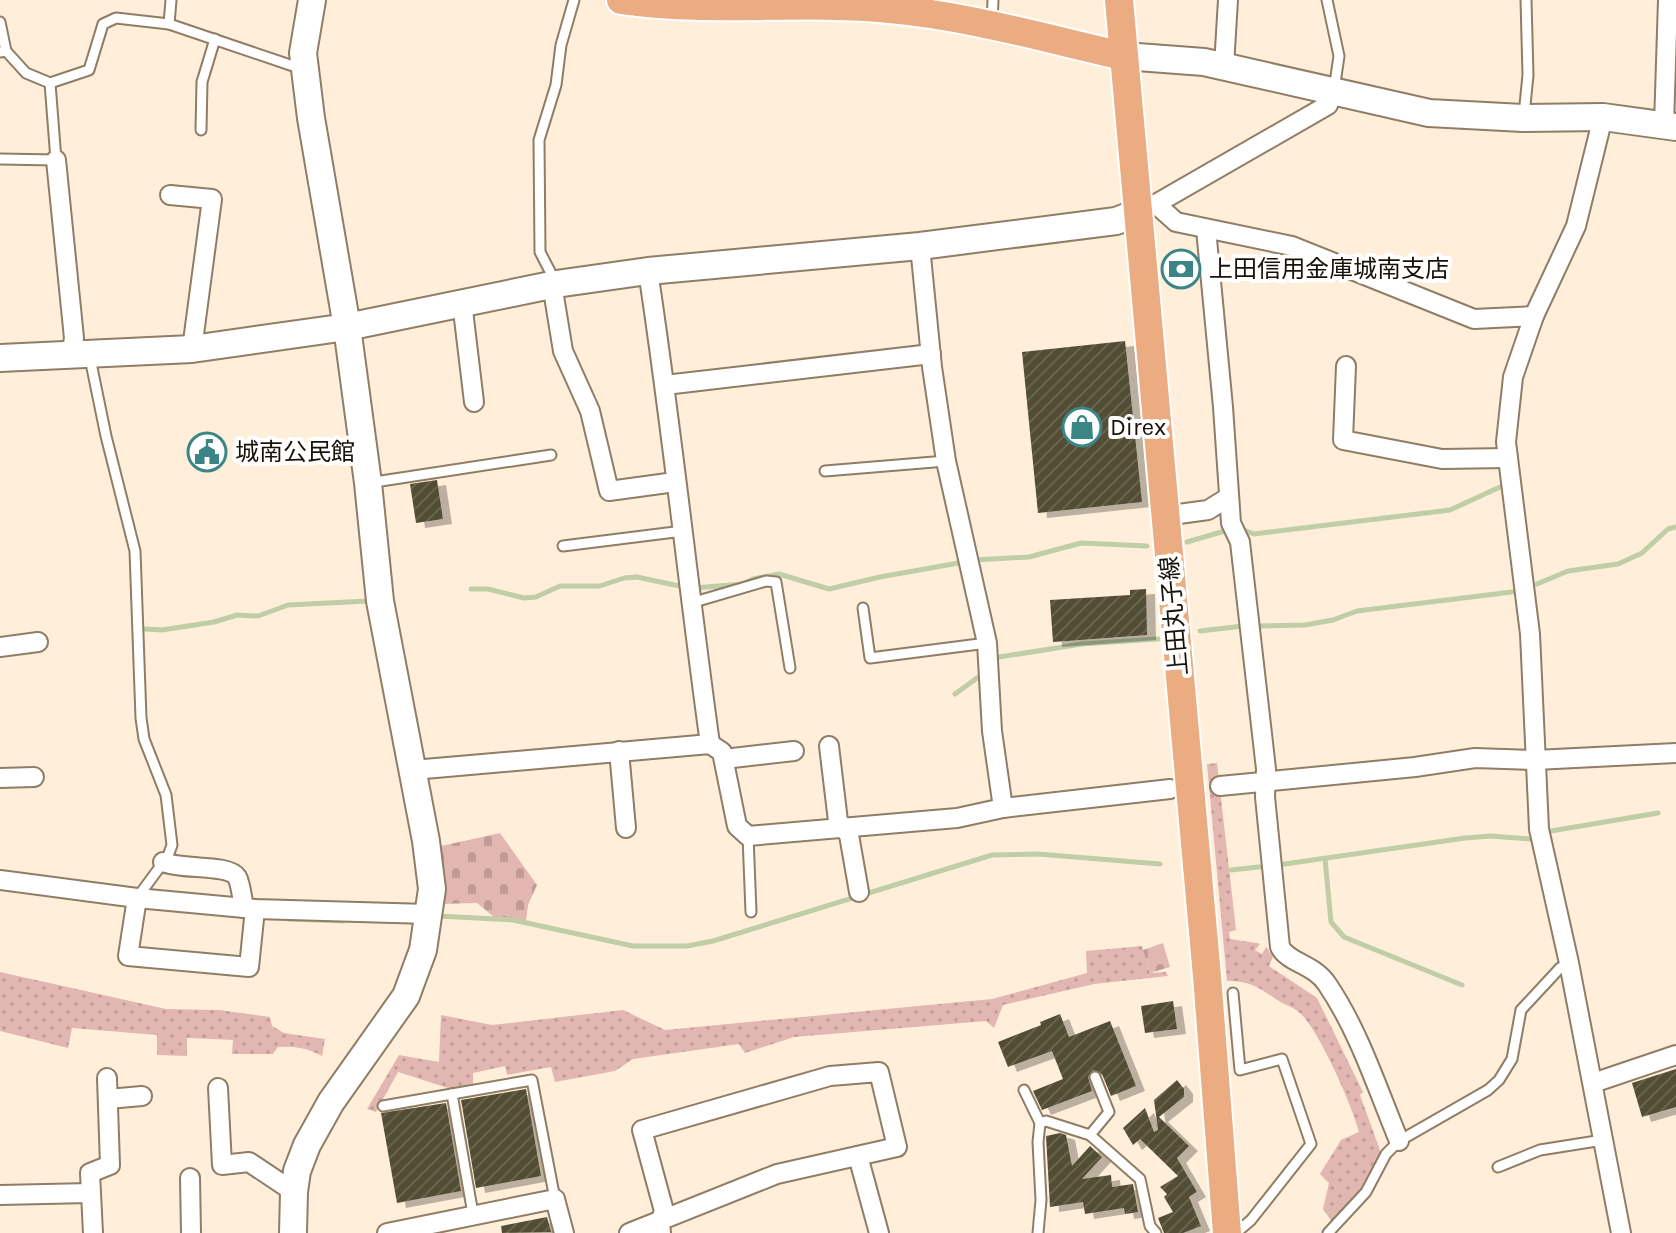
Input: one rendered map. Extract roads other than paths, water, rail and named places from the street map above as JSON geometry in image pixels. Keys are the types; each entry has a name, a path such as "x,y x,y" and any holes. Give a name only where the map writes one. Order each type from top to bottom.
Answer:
{"main road":[{"path":"621,0 836,3 890,9 992,13 1124,56"},
{"name":"上田丸子線","path":"1119,0 1124,56 1147,209 1164,516 1211,1023 1227,1233"}],"street":[{"path":"293,1233 297,1171 307,1145 331,1102 406,996 423,950 432,889 413,770 380,601 347,327 311,118 303,53 312,0"},
{"path":"1224,66 1228,0"},
{"path":"1124,56 1204,62 1429,113 1523,118 1603,117 1670,126 1668,0"},
{"path":"0,358 192,349 347,327 554,284 648,271 920,246 1116,221 1147,209 1328,105 1334,90"},
{"path":"1603,117 1576,226 1534,316 1513,377 1506,442 1530,634 1539,829 1569,963 1621,1233"},
{"path":"56,160 74,338 80,355"},
{"path":"170,195 212,199 192,349"},
{"path":"1147,209 1176,222 1292,246 1474,319 1534,316"},
{"path":"1206,229 1231,523 1240,542 1266,769 1280,947 1287,956 1316,971 1343,1009 1399,1141"},
{"path":"920,246 946,461 987,643 992,731 1003,808"},
{"path":"648,271 710,744"},
{"path":"554,284 563,351 590,411 609,491 675,482"},
{"path":"462,302 474,402"},
{"path":"665,385 931,354"},
{"path":"1346,366 1343,440 1442,459 1508,458"},
{"path":"1164,516 1208,510 1229,497"},
{"path":"0,647 38,642"},
{"path":"413,770 710,744 722,752 737,826 748,836 957,818 1003,808 1170,789"},
{"path":"829,746 838,821 849,835 859,892"},
{"path":"619,751 626,828"},
{"path":"724,759 794,751"},
{"path":"1220,786 1265,784 1475,758 1535,760 1676,753"},
{"path":"0,778 34,777"},
{"path":"137,898 128,956 249,967 250,908 237,877 226,869 176,868 163,862"},
{"path":"0,880 137,898 250,908 428,914"},
{"path":"1593,1083 1676,1055"},
{"path":"629,1233 660,1227 777,1174 897,1147 879,1072 830,1076 642,1130 664,1211 660,1227"},
{"path":"93,1233 90,1173 110,1165 107,1078"},
{"path":"218,1087 222,1165 249,1162 294,1192"},
{"path":"108,1099 142,1096"},
{"path":"858,1156 879,1233"},
{"path":"190,1178 191,1233"},
{"path":"0,1195 90,1193"},
{"path":"387,1233 446,1227 473,1214 555,1199 564,1233"}],"lane":[{"path":"169,24 171,0"},
{"path":"554,284 540,252 539,140 556,85 561,45 574,0"},
{"path":"1327,0 1339,56 1334,90"},
{"path":"1523,118 1528,75 1526,0"},
{"path":"0,22 3,52 26,73 50,83 89,70 103,24 116,18 169,24 305,70"},
{"path":"201,130 202,82 215,39"},
{"path":"0,159 56,160 50,83"},
{"path":"80,355 106,436 135,551 141,718 144,739 166,795 172,836 172,845 163,862 137,898"},
{"path":"368,483 551,455"},
{"path":"825,471 946,461"},
{"path":"563,546 683,531"},
{"path":"691,603 766,581 776,582 790,668"},
{"path":"863,608 870,658 987,643"},
{"path":"748,836 751,912"},
{"path":"1328,1233 1366,1192 1386,1154 1399,1141 1488,1090 1499,1080 1512,1059 1521,1010 1560,968 1569,963"},
{"path":"1233,993 1240,1070 1282,1059 1311,1144 1251,1220 1236,1233"},
{"path":"1090,1135 1109,1112 1095,1077"},
{"path":"383,1106 532,1080 555,1199"},
{"path":"1024,1090 1040,1123 1038,1233"},
{"path":"452,1094 473,1214"},
{"path":"1040,1123 1046,1121 1090,1135 1140,1179 1150,1226 1156,1233"},
{"path":"1498,1167 1540,1150 1604,1140"}],"waterway":[{"path":"1241,529 1254,534 1450,510 1500,487"},
{"path":"1537,584 1568,571 1618,564 1642,553 1668,529 1676,527"},
{"path":"1187,542 1228,530"},
{"path":"974,560 1029,557 1081,543 1147,546"},
{"path":"694,588 743,584 779,574 829,589 964,562"},
{"path":"471,589 488,589 524,598 536,597 560,586 600,586 637,577 684,587"},
{"path":"1255,626 1305,625 1333,620 1357,611 1520,591"},
{"path":"145,629 162,630 237,615 258,616 288,605 368,601"},
{"path":"1200,631 1243,626"},
{"path":"993,658 1082,644 1158,639"},
{"path":"955,694 984,673"},
{"path":"1551,831 1658,813"},
{"path":"1278,865 1465,838 1530,839"},
{"path":"438,916 513,920 633,946 687,946 713,941 992,855 1038,854 1160,864"},
{"path":"1325,859 1331,922 1344,937 1462,985"},
{"path":"1231,870 1268,866"},
{"path":"289,919 343,921"}],"place":[{"name":"上田信用金庫城南支店","path":"1181,269"},
{"name":"Direx","path":"1082,427"},
{"name":"城南公民館","path":"207,452"}]}
